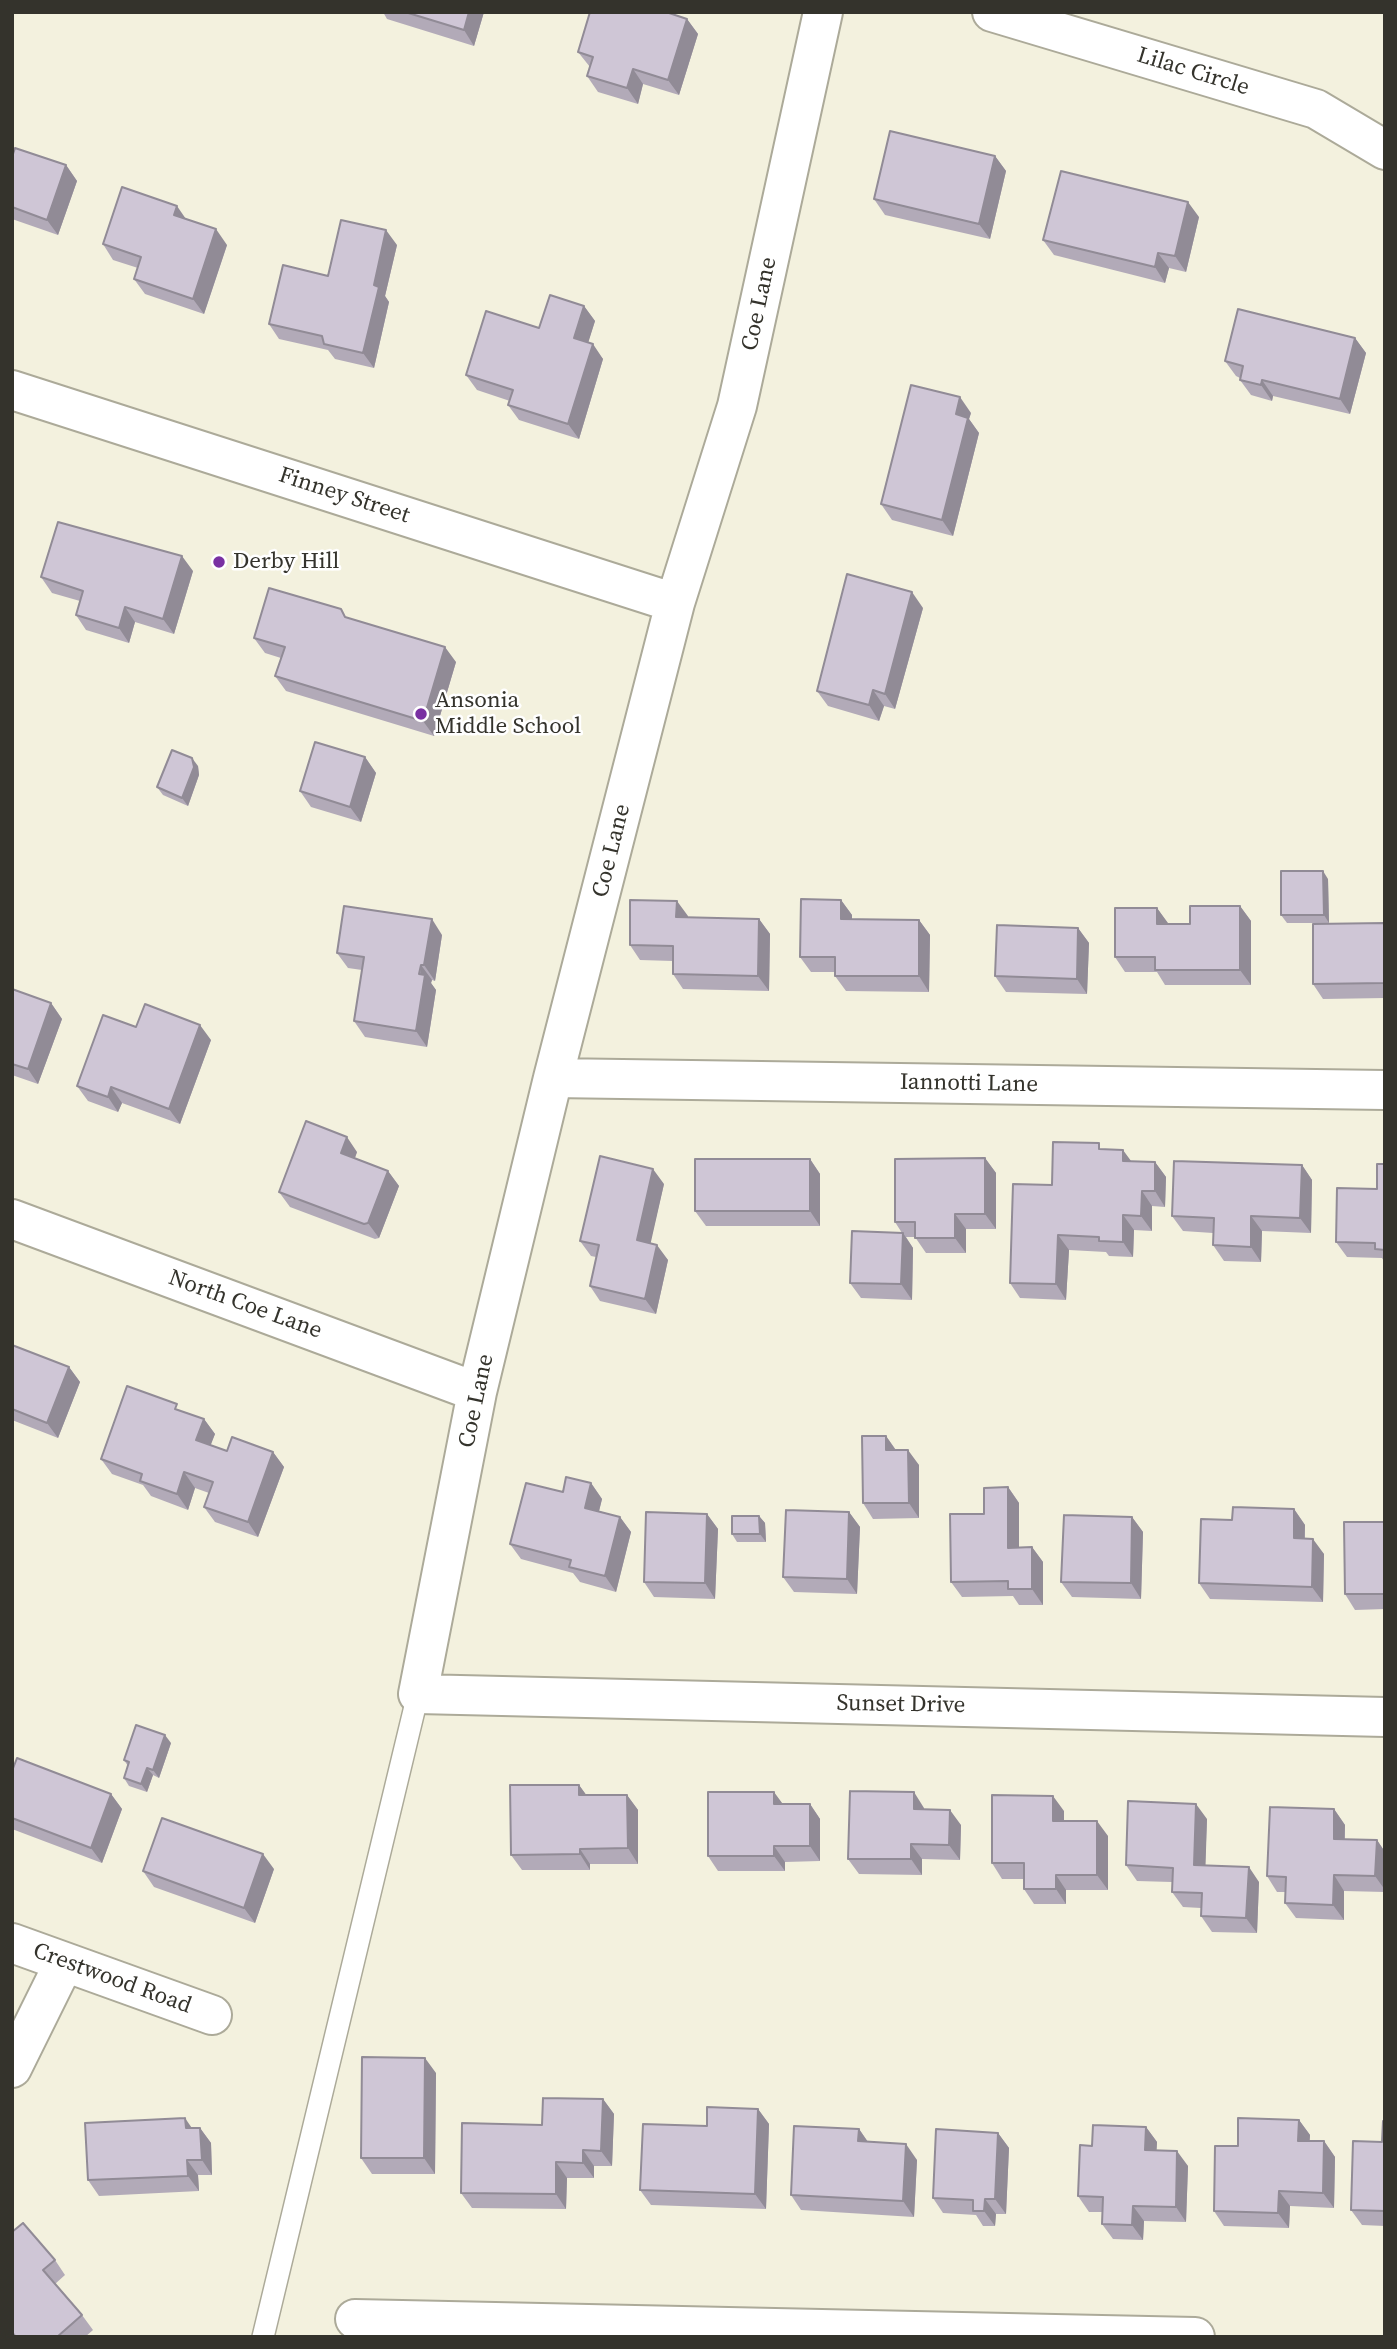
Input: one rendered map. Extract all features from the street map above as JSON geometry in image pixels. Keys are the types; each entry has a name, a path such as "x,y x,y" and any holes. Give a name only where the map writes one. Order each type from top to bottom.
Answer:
{"street":[{"name":"Coe Lane","path":"418,1694 477,1392 553,1078 675,603 737,406 823,12"},
{"name":"Lilac Circle","path":"992,12 1316,109 1385,150"},
{"name":"Finney Street","path":"12,390 675,603"},
{"name":"Iannotti Lane","path":"553,1078 1385,1090"},
{"name":"North Coe Lane","path":"12,1219 477,1392"},
{"name":"Sunset Drive","path":"418,1694 1385,1717"},
{"name":"Crestwood Road","path":"12,1943 212,2015"},
{"path":"12,2068 64,1963"},
{"path":"355,2319 1195,2337"}],"lane":[{"path":"263,2337 418,1694"}],"building":[{"path":"405,12 469,12 464,30"},
{"path":"590,12 666,12 687,19 668,80 633,69 627,88 587,76 593,57 578,52"},
{"path":"890,131 995,156 979,224 874,199"},
{"path":"15,148 66,165 47,220 12,207 12,157"},
{"path":"1061,171 1188,202 1175,256 1158,253 1155,267 1043,240"},
{"path":"122,187 177,206 174,215 216,229 193,299 134,279 141,257 103,244"},
{"path":"341,220 386,230 374,285 379,287 363,353 324,344 322,336 269,324 283,265 328,276"},
{"path":"550,295 584,306 574,338 593,344 568,424 508,405 513,390 466,375 486,311 539,328"},
{"path":"1238,309 1355,338 1340,399 1262,380 1261,385 1240,380 1243,366 1225,361"},
{"path":"911,385 960,397 956,414 968,418 942,520 881,504"},
{"path":"58,522 182,556 163,619 125,607 119,628 76,615 83,591 41,577"},
{"path":"847,574 912,592 885,694 873,690 869,705 817,691"},
{"path":"269,588 341,609 345,617 445,647 423,721 275,676 285,647 254,638"},
{"path":"315,742 365,757 350,807 300,791"},
{"path":"172,750 192,758 194,767 182,798 157,787"},
{"path":"1281,871 1323,871 1324,915 1281,915"},
{"path":"801,899 841,900 841,919 919,920 919,976 835,976 835,957 800,957"},
{"path":"630,900 677,901 676,917 759,919 758,976 673,974 673,946 630,945"},
{"path":"344,906 432,919 424,965 421,965 419,974 425,975 416,1031 354,1021 364,957 337,953"},
{"path":"1190,906 1240,906 1240,970 1155,970 1155,957 1115,957 1115,908 1157,908 1157,924 1190,924"},
{"path":"1385,923 1385,983 1313,984 1313,924"},
{"path":"997,925 1078,928 1077,979 995,976"},
{"path":"12,989 51,1003 28,1069 12,1064"},
{"path":"145,1004 200,1025 169,1109 111,1087 108,1097 77,1086 103,1015 136,1027"},
{"path":"306,1121 347,1137 341,1153 388,1171 368,1223 364,1224 279,1192"},
{"path":"1053,1142 1099,1143 1099,1149 1123,1150 1123,1161 1155,1162 1155,1191 1142,1191 1141,1216 1123,1215 1123,1242 1099,1241 1099,1237 1058,1235 1056,1284 1010,1283 1013,1184 1052,1185"},
{"path":"600,1156 653,1169 637,1240 657,1245 645,1299 590,1286 599,1245 580,1241"},
{"path":"985,1158 985,1214 955,1214 955,1238 915,1238 915,1222 895,1222 895,1159"},
{"path":"695,1159 810,1159 810,1211 695,1211"},
{"path":"1174,1161 1302,1165 1300,1218 1251,1216 1251,1247 1213,1245 1214,1218 1172,1216"},
{"path":"1377,1164 1385,1164 1385,1250 1375,1249 1375,1243 1336,1242 1337,1188 1377,1189"},
{"path":"852,1231 903,1233 901,1284 850,1283"},
{"path":"12,1345 69,1367 47,1423 12,1409"},
{"path":"127,1386 177,1404 175,1409 204,1419 196,1440 227,1451 232,1437 273,1452 248,1522 204,1507 213,1482 184,1472 177,1494 140,1481 142,1474 101,1459"},
{"path":"862,1436 886,1436 886,1450 908,1450 909,1503 863,1503"},
{"path":"566,1477 591,1483 585,1508 620,1517 605,1576 569,1567 571,1560 510,1544 526,1483 563,1492"},
{"path":"1008,1487 1008,1548 1032,1547 1032,1589 1008,1589 1008,1581 951,1582 950,1514 984,1514 984,1488"},
{"path":"1233,1507 1294,1509 1294,1538 1313,1539 1312,1587 1199,1583 1201,1519 1232,1520"},
{"path":"786,1510 849,1512 847,1579 783,1577"},
{"path":"646,1512 707,1514 705,1583 644,1582"},
{"path":"1064,1515 1132,1517 1131,1583 1061,1582"},
{"path":"732,1516 759,1516 760,1534 732,1534"},
{"path":"1344,1522 1385,1522 1385,1594 1345,1594"},
{"path":"136,1725 165,1735 153,1770 147,1768 141,1784 124,1778 129,1762 124,1760"},
{"path":"17,1758 111,1794 91,1848 12,1818 12,1771"},
{"path":"510,1785 579,1785 579,1795 627,1795 628,1848 580,1849 580,1854 511,1855"},
{"path":"850,1791 914,1792 914,1809 950,1810 949,1845 911,1844 911,1859 848,1859"},
{"path":"708,1792 774,1792 774,1804 810,1804 810,1846 774,1846 774,1856 708,1856"},
{"path":"992,1795 1053,1796 1053,1821 1097,1821 1097,1875 1056,1875 1056,1889 1024,1889 1024,1863 992,1863"},
{"path":"1128,1801 1196,1804 1194,1865 1249,1867 1246,1918 1201,1916 1202,1893 1172,1892 1173,1868 1126,1865"},
{"path":"1270,1807 1334,1809 1334,1839 1377,1840 1375,1876 1334,1875 1333,1905 1285,1903 1286,1877 1267,1876"},
{"path":"162,1818 263,1854 244,1908 143,1871"},
{"path":"362,2057 425,2058 424,2158 361,2158"},
{"path":"543,2098 603,2099 601,2151 583,2150 583,2163 556,2162 556,2194 461,2193 462,2123 542,2125"},
{"path":"707,2107 758,2109 755,2194 640,2190 643,2124 707,2126"},
{"path":"185,2118 186,2128 200,2128 202,2160 187,2160 188,2176 88,2180 85,2123"},
{"path":"1238,2118 1299,2120 1298,2141 1324,2141 1323,2193 1279,2191 1278,2213 1214,2211 1215,2146 1238,2146"},
{"path":"1383,2121 1385,2211 1351,2210 1353,2141 1382,2142"},
{"path":"1093,2125 1146,2127 1145,2150 1177,2151 1176,2207 1133,2206 1132,2225 1102,2224 1103,2197 1078,2196 1080,2145 1092,2146"},
{"path":"794,2126 859,2129 858,2141 906,2144 903,2201 791,2195"},
{"path":"936,2129 998,2133 995,2199 985,2199 984,2211 973,2211 973,2200 933,2198"},
{"path":"23,2223 55,2260 43,2270 82,2315 57,2337 16,2337 12,2332 12,2232"}],"place":[{"name":"Derby Hill","path":"219,562"},
{"name":"Ansonia Middle School","path":"421,714"}]}
